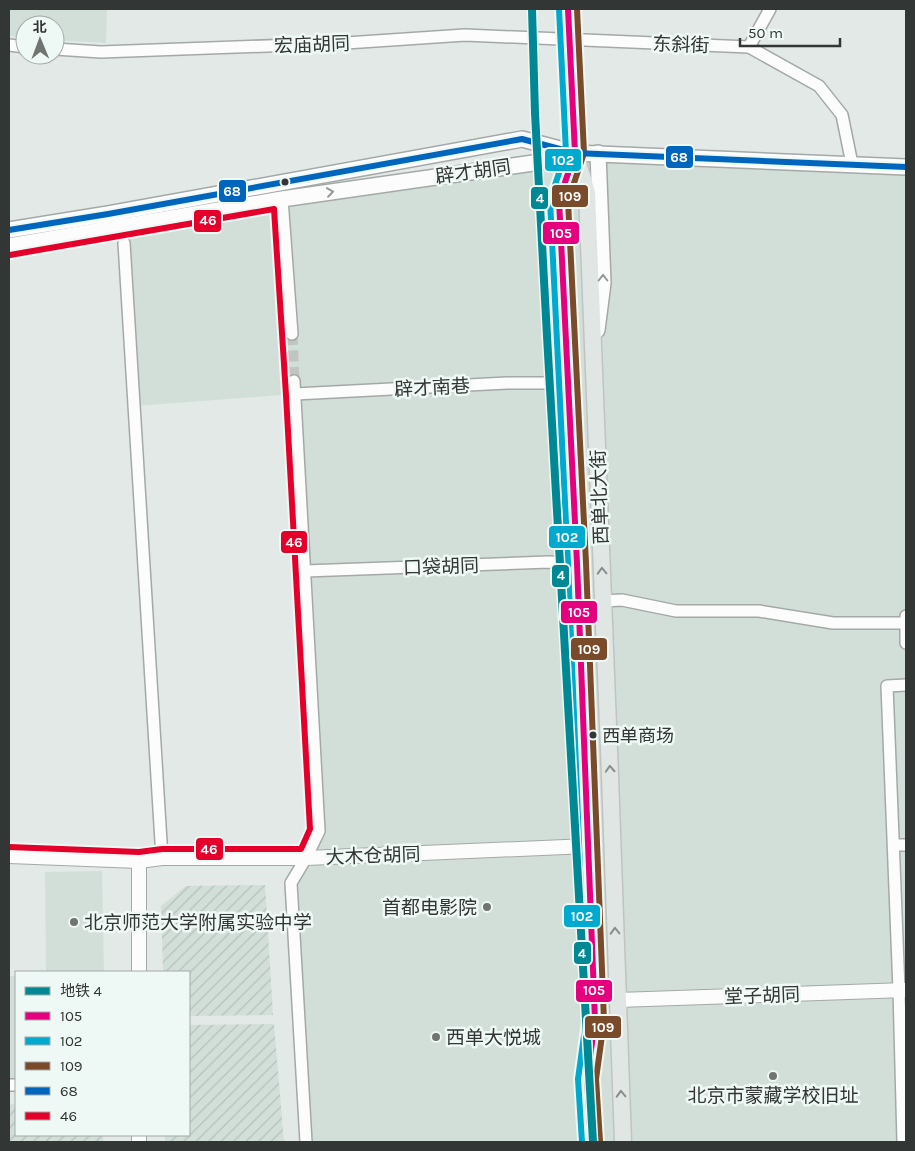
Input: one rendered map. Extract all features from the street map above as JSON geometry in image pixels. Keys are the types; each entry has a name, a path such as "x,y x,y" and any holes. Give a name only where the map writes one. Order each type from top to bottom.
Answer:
{"main road":[{"name":"西单北大街","path":"568,9 575,153 587,193 623,1142"},
{"name":"辟才胡同","path":"9,230 522,139 575,153"},
{"name":"西单北大街","path":"575,153 559,200 577,563 594,1021 588,1079 591,1142"},
{"path":"575,153 906,167"},
{"name":"辟才胡同","path":"9,246 282,200 547,160 575,153"},
{"path":"593,361 603,283 598,153"}],"street":[{"path":"770,9 749,46 819,86 842,115 852,164"},
{"name":"宏庙胡同","path":"65,50 101,52 346,43 465,35 569,39"},
{"name":"东斜街","path":"569,39 749,46"},
{"path":"282,200 292,334"},
{"path":"124,243 162,858"},
{"path":"294,381 319,831 291,883 306,1142"},
{"name":"辟才南巷","path":"295,394 507,383 568,384"},
{"name":"口袋胡同","path":"305,571 548,562 577,563"},
{"path":"603,601 622,600 676,611 759,612 833,623 906,623"},
{"path":"906,616 906,643"},
{"path":"903,1142 902,990 887,686 906,685"},
{"name":"大木仓胡同","path":"9,856 139,861 162,858 306,858 588,846"},
{"path":"138,971 139,861"},
{"name":"堂子胡同","path":"618,1000 902,990"}],"shaded area":[{"path":"9,9 107,9 106,43 65,41 65,15 15,15 15,37 9,36"},
{"path":"563,156 906,167 906,1142 307,1142 296,875 319,831 295,394 134,406 123,227"},
{"name":"北京师范大学附属实验中学","path":"102,871 104,971 46,971 45,872"},
{"path":"265,885 273,1015 190,1016 190,971 163,971 161,906 186,886"},
{"path":"9,976 15,976 15,1078 9,1078"},
{"path":"274,1024 284,1142 165,1142 165,1136 190,1136 190,1025"},
{"path":"9,1104 15,1104 15,1136 103,1136 103,1142 9,1142"}],"tunnel":[{"path":"292,334 294,381"}],"metro line":[{"name":"4","path":"532,9 535,113 547,336 593,1142"}],"transit line":[{"name":"102","path":"559,9 566,152 550,200 568,563 586,1021 578,1079 582,1142"},
{"name":"105","path":"568,9 575,153 559,200 577,563 595,1021 587,1079 591,1142"},
{"name":"109","path":"577,9 584,153 568,201 586,563 604,1021 596,1079 600,1141"},
{"name":"68","path":"9,230 108,214 522,139 575,153 906,167"},
{"name":"46","path":"9,847 139,852 162,849 301,849 310,829 274,209 10,255"}],"place":[{"name":"西单商场","path":"593,735"},
{"name":"首都电影院","path":"487,907"},
{"name":"北京师范大学附属实验中学","path":"74,922"},
{"name":"西单大悦城","path":"436,1037"},
{"name":"北京市蒙藏学校旧址","path":"773,1076"}]}
